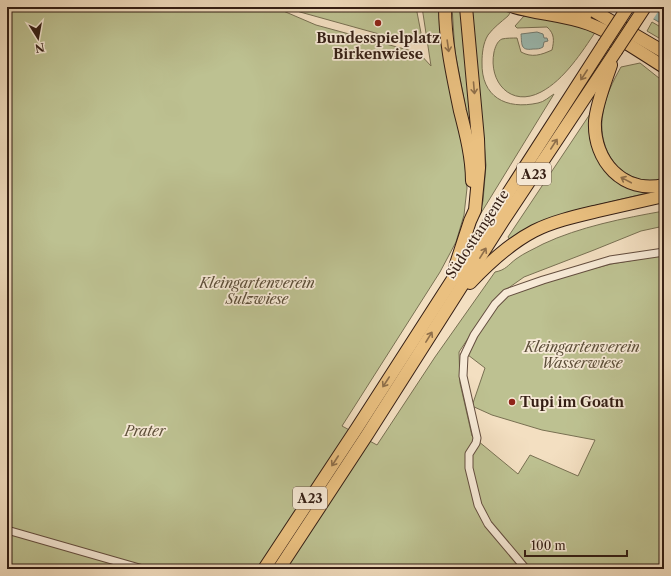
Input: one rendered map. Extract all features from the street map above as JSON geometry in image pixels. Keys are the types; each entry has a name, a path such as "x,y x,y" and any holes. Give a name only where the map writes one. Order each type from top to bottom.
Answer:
{"highway":[{"path":"445,7 451,63 471,166 472,194 470,221"},
{"path":"450,283 475,210 477,196 479,157 466,7"},
{"path":"514,7 589,24 602,30 664,67"},
{"path":"562,7 593,20 664,62"},
{"path":"587,7 664,52"},
{"name":"Südosttangente","path":"362,431 450,283 628,7"},
{"name":"A23","path":"616,51 644,7"},
{"path":"616,51 596,114 595,130 600,150 611,169 628,182 646,187 664,185"},
{"name":"Südosttangente","path":"362,431 454,297 616,51"},
{"path":"454,297 492,261 515,243 536,230 580,215 664,196"},
{"path":"454,297 512,254 527,244 546,235 581,223 664,203"},
{"name":"A23","path":"264,569 362,431"},
{"name":"A23","path":"279,569 362,431"}],"street":[{"path":"526,569 488,524 478,506 469,468 469,454 476,443 476,438 463,376 465,352 476,330 495,304 506,293 610,260 664,252"},
{"path":"7,530 143,569"}],"green space":[{"name":"Prater","path":"7,7 274,7 316,25 419,53 431,66 422,7 441,7 464,153 467,188 464,215 456,242 440,272 342,426 377,445 435,357 495,272 504,269 529,251 557,238 618,220 664,211 664,226 641,231 524,277 507,289 491,304 459,352 460,383 472,436 518,474 530,455 578,476 595,440 542,430 492,415 472,406 485,368 468,355 473,341 504,297 546,281 611,264 664,255 664,569 7,569"},
{"name":"Bundesspielplatz Birkenwiese","path":"287,7 416,7 421,33 415,44"},
{"path":"452,7 463,7 474,152 455,52"},
{"path":"472,7 495,7 510,13 490,32 484,45 482,59 483,74 486,84 491,92 506,102 526,105 544,101 554,94 478,218 483,201 486,165"},
{"path":"524,16 571,23 596,31 572,65 549,87 530,96 520,97 511,94 498,82 493,63 494,52 498,43 502,39 517,38 521,52 533,55 552,50 553,41 553,35 547,27 517,28 515,26"},
{"path":"652,22 664,29 664,41 647,31"},
{"path":"640,63 664,82 664,179 655,181 637,178 626,173 617,166 611,158 603,136 602,125 604,107 607,95 615,78 621,67"},
{"path":"594,108 606,169 664,189 576,210 510,240 508,237"}],"water":[{"path":"633,7 664,7 664,25"},
{"path":"537,32 543,34 544,38 547,38 548,41 544,42 543,47 538,49 524,48 522,46 521,34"}],"pier":[{"path":"631,7 661,7 652,21"}],"ferry route":[{"path":"651,7 664,15"}],"place":[{"name":"Bundesspielplatz Birkenwiese","path":"378,23"},
{"name":"Tupi im Goatn","path":"512,402"}],"park label":[{"name":"Kleingartenverein Sulzwiese","path":"257,292"},
{"name":"Kleingartenverein Wasserwiese","path":"582,356"}]}
